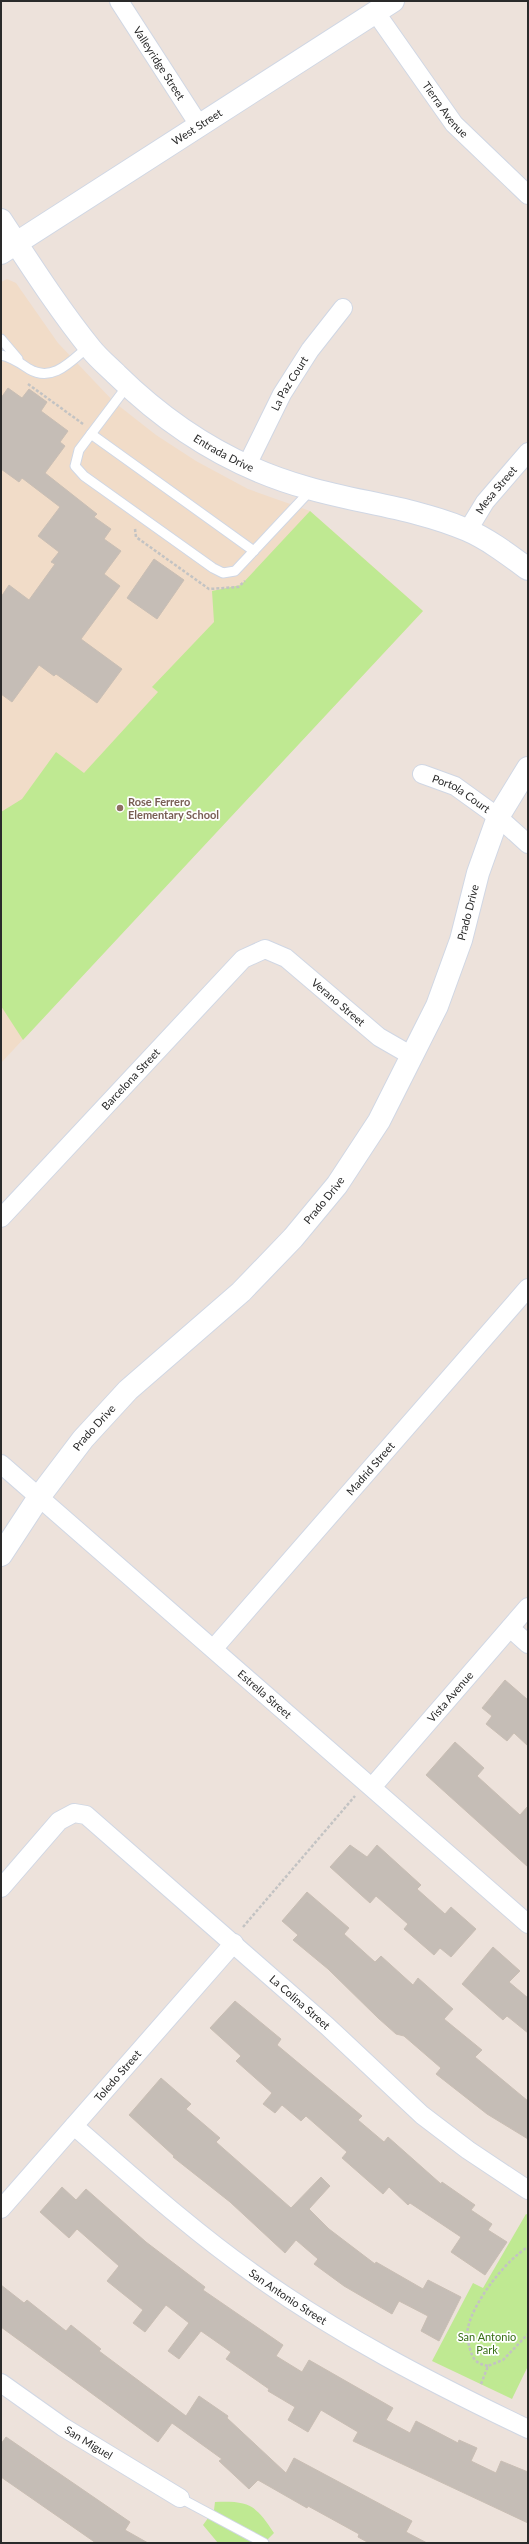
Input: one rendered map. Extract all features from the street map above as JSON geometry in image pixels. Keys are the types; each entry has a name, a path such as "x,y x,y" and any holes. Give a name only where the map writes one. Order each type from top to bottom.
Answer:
{"street":[{"name":"Valleyridge Street","path":"120,1 199,125"},
{"name":"West Street","path":"9,248 384,7"},
{"name":"Tierra Avenue","path":"384,7 454,124 528,195"},
{"name":"Entrada Drive","path":"1,220 9,248 89,346 128,385 170,421 212,448 247,466 312,489 426,516 468,530 528,568"},
{"name":"La Paz Court","path":"247,466 282,394 310,350 343,308"},
{"name":"Mesa Street","path":"468,530 485,502 528,452"},
{"name":"Prado Drive","path":"1,1555 39,1498 83,1439 128,1390 241,1292 293,1238 337,1185 379,1121 437,1006 458,948 478,873 498,817 528,768"},
{"name":"Portola Court","path":"422,774 455,786 498,817 528,844"},
{"name":"Verano Street","path":"265,949 286,958 379,1037 412,1056"},
{"name":"Barcelona Street","path":"1,1218 243,959 265,949"},
{"name":"Madrid Street","path":"214,1648 528,1288"},
{"name":"Estrella Street","path":"1,1464 373,1786 528,1924"},
{"name":"Vista Avenue","path":"373,1786 528,1607"},
{"path":"510,1628 528,1644"},
{"name":"La Colina Street","path":"1,1888 59,1821 74,1813 81,1812 92,1818 234,1943 422,2115 474,2154 528,2190"},
{"name":"Toledo Street","path":"1,2209 234,1943"},
{"name":"San Antonio Street","path":"74,2126 194,2229 279,2292 346,2334 414,2373 528,2429"},
{"name":"San Miguel","path":"1,2383 63,2427 180,2498"}],"lane":[{"path":"1,339 23,365"},
{"path":"1,354 15,359 41,374 50,374 66,366 89,346"},
{"path":"128,385 79,450 75,462 77,470 218,571 227,573 235,571 312,489"},
{"path":"91,434 254,551"},
{"path":"180,2498 264,2543"}],"path":[{"path":"26,382 83,424"},
{"path":"243,1927 356,1796"},
{"path":"528,2247 512,2259 497,2276 479,2302 468,2326 467,2337 472,2357 478,2364 488,2366 503,2360 528,2334"},
{"path":"481,2384 488,2366"}],"shaded area":[{"name":"Rose Ferrero Elementary School","path":"7,279 16,283 58,343 114,402 156,435 196,461 248,489 310,511 423,611 1,1063 1,282"}],"green space":[{"path":"310,511 423,611 23,1040 1,1006 1,812 22,799 56,752 84,773 158,692 152,687 214,622 212,591 241,585"},
{"name":"San Antonio Park","path":"526,2214 528,2215 528,2366 512,2399 432,2361 473,2283 483,2288"},
{"path":"215,2502 236,2502 250,2506 262,2516 274,2533 264,2543 218,2543 203,2525 214,2510"}],"building":[{"path":"8,388 22,398 29,389 47,402 41,411 68,431 60,442 65,446 45,473 97,514 94,517 111,529 104,539 121,551 104,574 120,586 81,639 122,669 97,703 56,674 54,676 39,665 12,702 1,694 1,597 9,585 29,600 55,564 51,562 59,552 38,536 60,507 22,478 19,482 1,469 1,398"},
{"path":"154,559 184,580 157,619 127,598"},
{"path":"505,1680 528,1700 528,1746 514,1733 507,1741 486,1724 492,1716 482,1708"},
{"path":"455,1742 484,1768 477,1776 520,1815 528,1806 528,1867 426,1775"},
{"path":"350,1845 367,1857 377,1845 421,1885 417,1889 445,1914 451,1907 476,1929 451,1957 440,1948 434,1955 404,1929 408,1924 376,1896 370,1903 330,1867"},
{"path":"307,1892 349,1928 344,1934 375,1962 381,1956 413,1985 418,1978 453,2009 444,2019 482,2050 475,2057 528,2101 528,2139 487,2114 436,2074 441,2068 404,2036 396,2034 328,1969 293,1940 298,1935 282,1921"},
{"path":"493,1947 520,1971 509,1982 528,1998 528,2033 507,2016 503,2020 462,1984"},
{"path":"235,2001 281,2039 277,2045 362,2116 358,2120 384,2142 388,2137 441,2184 442,2182 475,2205 471,2210 492,2224 488,2230 507,2242 485,2275 451,2252 461,2237 410,2203 408,2205 389,2187 383,2194 342,2158 347,2152 306,2116 301,2121 282,2105 275,2113 263,2104 272,2093 236,2061 241,2056 210,2028"},
{"path":"161,2078 191,2104 186,2109 220,2138 216,2142 291,2208 321,2177 330,2186 309,2209 329,2229 375,2264 376,2262 423,2289 428,2280 461,2297 439,2341 421,2331 428,2316 399,2301 392,2314 344,2286 314,2264 318,2259 296,2240 285,2253 230,2202 173,2157 174,2156 129,2115"},
{"path":"62,2187 76,2200 86,2189 146,2242 205,2287 203,2290 283,2345 276,2356 302,2372 309,2360 393,2408 386,2420 410,2433 416,2421 458,2443 459,2440 477,2448 471,2461 496,2473 501,2461 528,2472 528,2523 353,2441 358,2432 321,2410 308,2432 288,2420 295,2407 268,2391 269,2389 226,2359 231,2352 201,2331 179,2359 168,2351 189,2323 166,2305 145,2332 133,2323 143,2310 107,2281 119,2266 77,2229 69,2238 40,2212"},
{"path":"1,2285 24,2303 27,2300 66,2331 71,2325 101,2349 99,2351 186,2416 199,2396 228,2416 227,2418 286,2473 294,2458 412,2521 406,2532 427,2543 369,2543 358,2537 359,2534 308,2506 307,2508 258,2480 249,2489 219,2461 222,2459 172,2423 158,2442 1,2327"},
{"path":"6,2437 130,2522 125,2530 148,2543 96,2543 1,2477 1,2444"}],"place":[{"name":"Rose Ferrero Elementary School","path":"120,808"}]}
